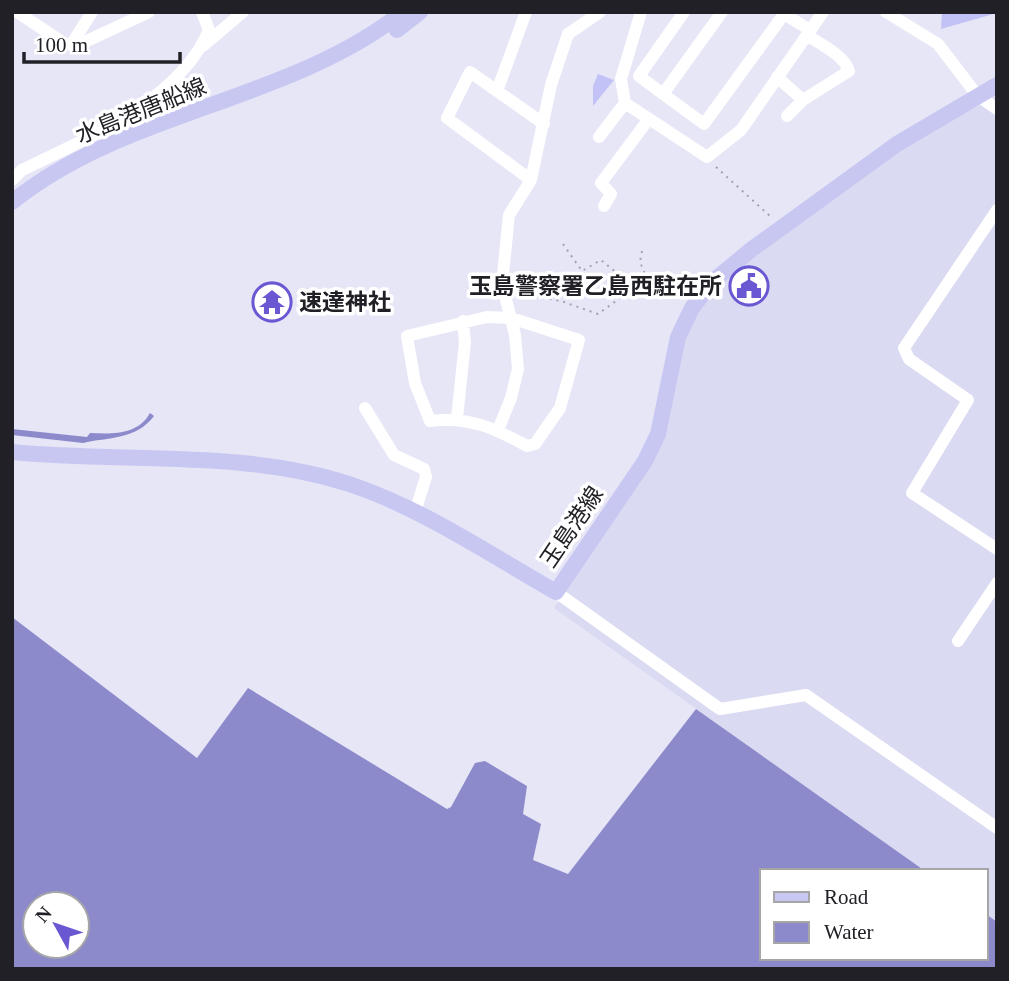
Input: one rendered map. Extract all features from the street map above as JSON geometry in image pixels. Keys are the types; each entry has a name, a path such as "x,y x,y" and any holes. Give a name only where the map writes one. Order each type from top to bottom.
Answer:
{"main road":[{"path":"330,57 387,12"},
{"name":"水島港唐船線","path":"12,202 54,173 111,143 205,110 330,57 362,41 403,12"},
{"path":"330,57 364,49 420,12"},
{"name":"玉島港線","path":"12,452 247,465 302,472 350,485 415,512 555,592 645,461 658,434 678,337 692,309 712,282 897,144 997,85"}],"street":[{"path":"17,12 71,45 80,45 149,12"},
{"path":"71,45 93,12"},
{"path":"201,48 209,30 202,12"},
{"path":"15,173 110,128 155,94 201,48 243,12"},
{"path":"497,91 526,12"},
{"path":"498,430 511,398 518,369 502,269 509,215 531,180 551,85 568,34 600,12"},
{"path":"641,12 621,79 625,103 707,157 741,130 822,12"},
{"path":"684,12 639,76 704,124 783,13 838,57 849,71 803,100 787,116"},
{"path":"663,94 722,12"},
{"path":"886,12 938,44 977,95 997,109"},
{"path":"531,180 447,118 470,72 544,124"},
{"path":"777,77 803,100"},
{"path":"599,137 625,103"},
{"path":"604,206 611,194 601,183 648,120"},
{"path":"997,210 905,348 909,359 968,400 912,494 997,549"},
{"path":"511,318 579,340 560,408 535,444 527,446 498,430 457,418 430,421 415,383 407,336 463,321 511,318"},
{"path":"457,418 465,342 463,321"},
{"path":"365,408 394,455 425,469 426,477 415,512"},
{"path":"958,641 997,583"},
{"path":"555,592 720,709 806,695 997,828"}],"path":[{"path":"707,157 783,227"},
{"path":"563,244 582,271 601,260 635,288"},
{"path":"642,251 640,262 648,280"},
{"path":"504,289 561,301 598,314 635,288 656,278 692,309"}],"shaded area":[{"path":"942,12 997,12 997,13 941,29"},
{"path":"598,74 614,80 593,106 593,86"},
{"path":"997,97 997,922 988,915 988,869 922,869 554,608 649,465 683,338 697,312 717,286 871,168 944,123"}],"water":[{"path":"150,413 154,416 139,430 83,443 12,435 12,429 87,437 90,433 124,432 139,426"},
{"path":"12,617 197,758 248,688 447,809 451,807 475,763 485,761 527,786 523,814 541,824 533,860 568,874 696,709 922,869 760,869 760,960 988,960 988,915 997,922 997,969 12,969"}],"place":[{"name":"玉島警察署乙島西駐在所","path":"749,286"},
{"name":"速達神社","path":"272,302"}]}
